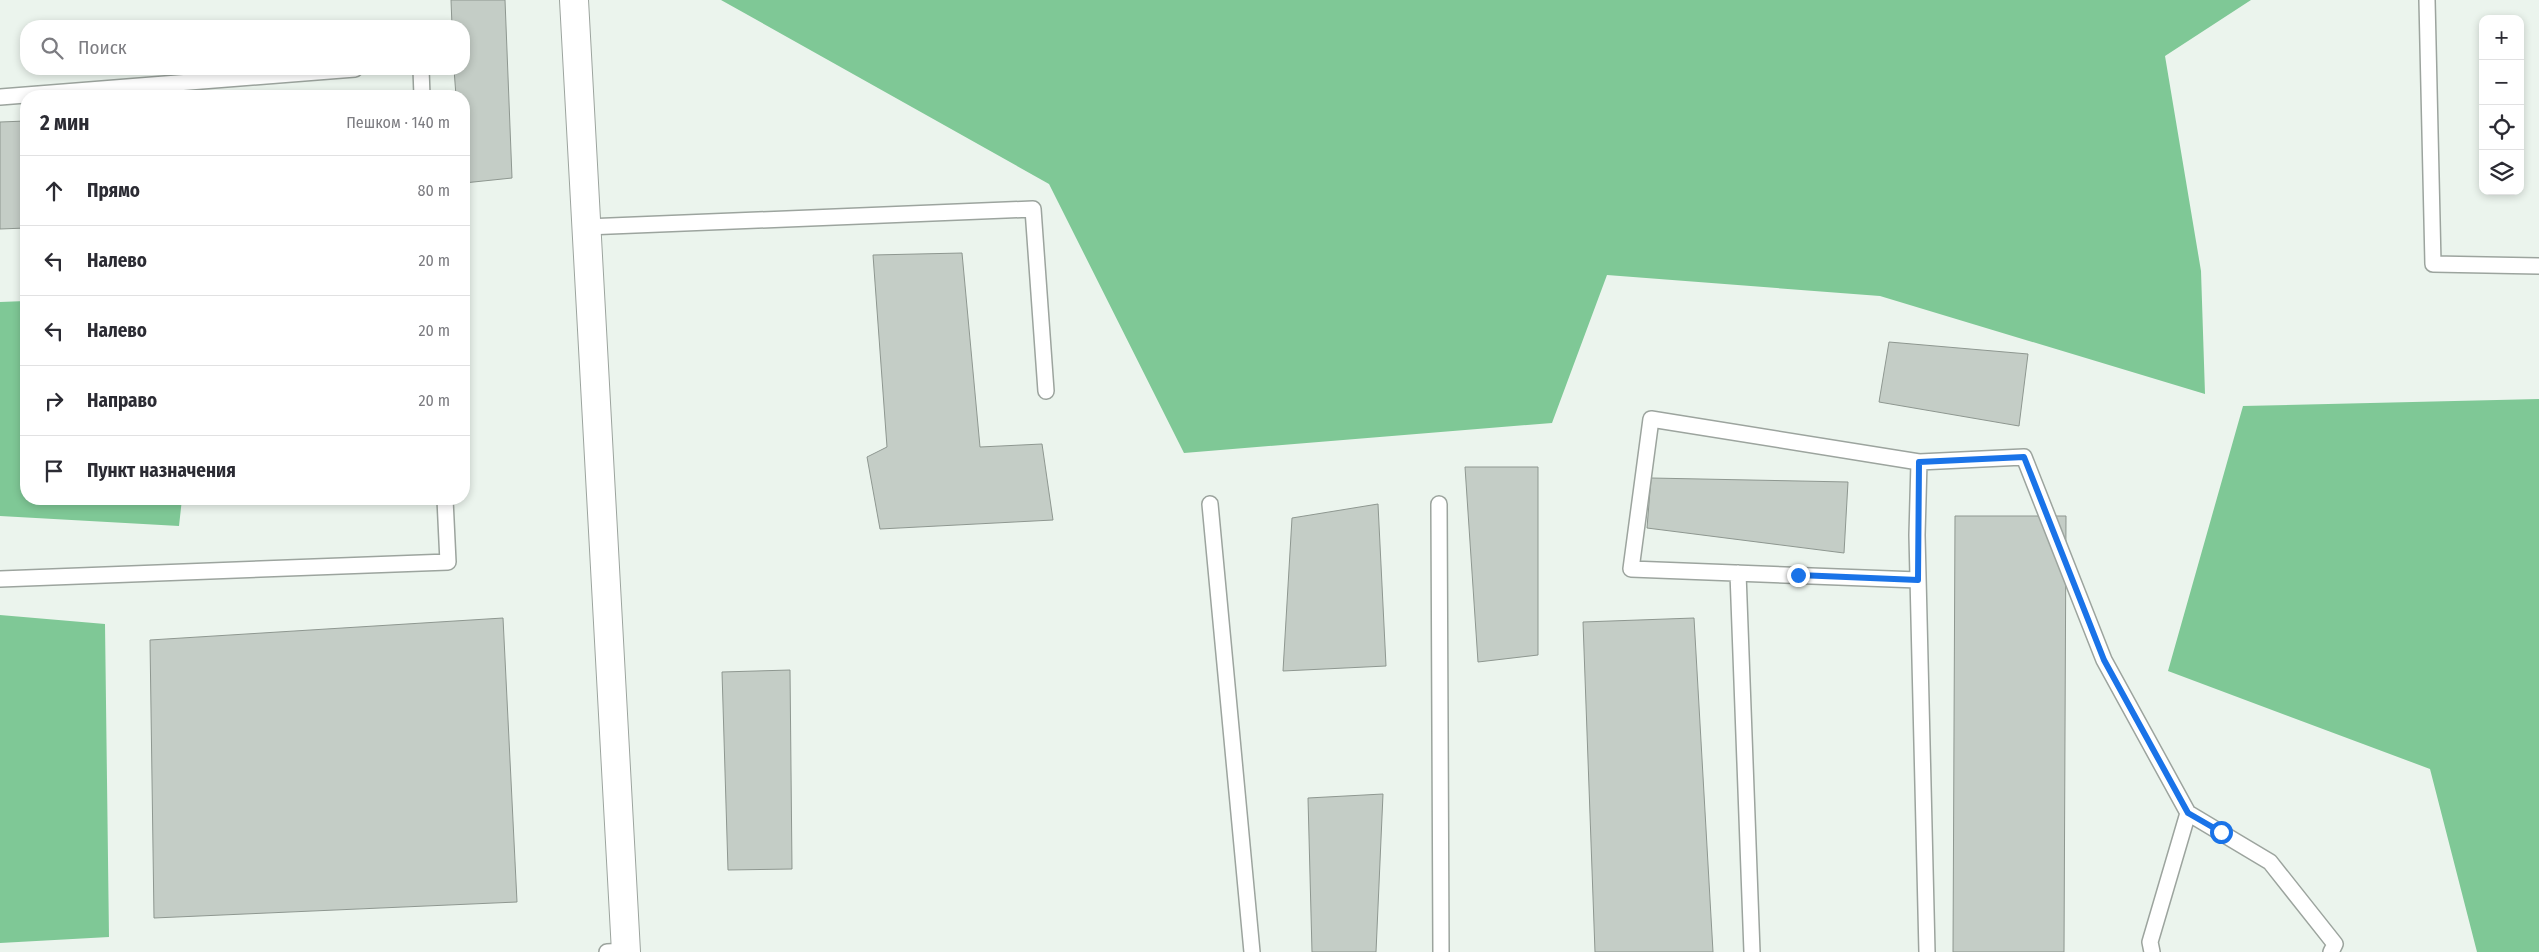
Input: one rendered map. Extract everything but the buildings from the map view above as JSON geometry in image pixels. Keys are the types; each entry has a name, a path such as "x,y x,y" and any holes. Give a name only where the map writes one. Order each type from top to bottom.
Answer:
{"street":[{"path":"574,0 619,952"}],"lane":[{"path":"2428,0 2432,264 2539,266"},
{"path":"89,90 279,75"},
{"path":"421,75 422,90"},
{"path":"0,97 20,95"},
{"path":"586,228 1033,209 1046,391"},
{"path":"1918,580 1631,570 1651,418 1919,462 2024,457 2104,660 2188,813 2270,862 2335,944 2331,952"},
{"path":"1919,462 1918,580 1927,952"},
{"path":"1210,504 1252,952"},
{"path":"1439,504 1441,952"},
{"path":"0,579 448,562 445,505"},
{"path":"1738,573 1752,952"},
{"path":"2152,952 2150,942 2188,813"}],"green space":[{"path":"721,0 2251,0 2165,56 2201,271 2205,394 1880,296 1607,275 1552,423 1184,453 1049,184"},
{"path":"20,301 20,505 181,505 179,526 0,516 0,302"},
{"path":"2539,399 2539,952 2477,952 2430,769 2168,671 2243,406"},
{"path":"0,615 105,624 109,937 0,943"}],"route":[{"path":"1798,575 1918,580 1919,462 2024,457 2104,660 2188,813 2221,832"}]}
